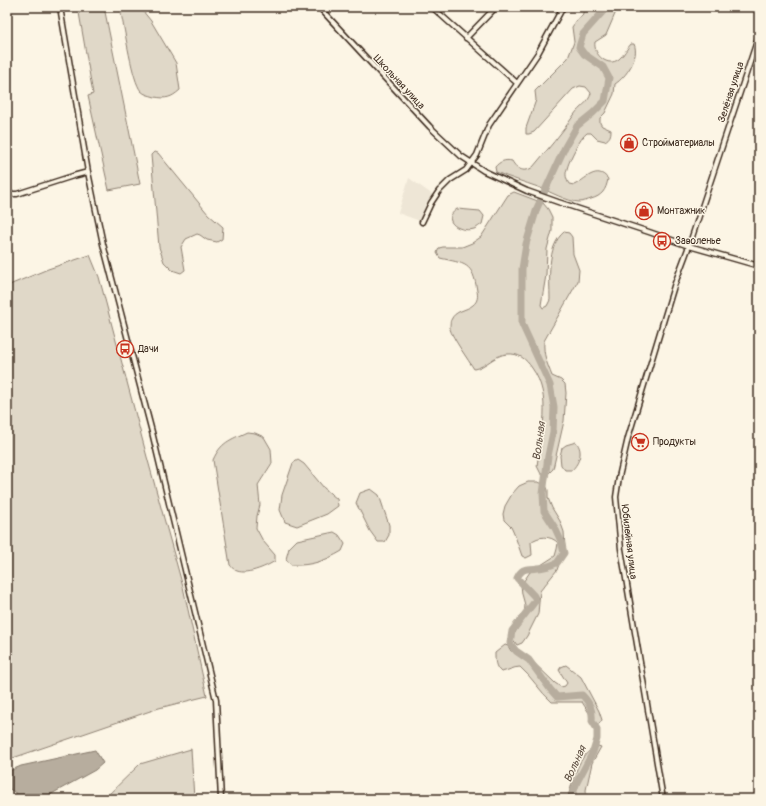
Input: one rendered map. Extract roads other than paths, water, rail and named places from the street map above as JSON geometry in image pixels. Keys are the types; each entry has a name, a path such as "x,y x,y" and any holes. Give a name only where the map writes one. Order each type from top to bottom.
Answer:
{"street":[{"path":"60,7 88,172 103,244 154,441 216,700 221,799"},
{"name":"Школьная улица","path":"319,7 430,127 471,163 499,179 527,191 689,246"},
{"path":"432,7 517,83"},
{"path":"466,38 496,7"},
{"path":"422,222 431,203 439,191 450,180 466,170 471,163 481,146 490,125 538,53 563,7"},
{"name":"Зелёная улица","path":"689,246 759,35"},
{"path":"7,192 7,194 17,194 88,172"},
{"path":"689,246 759,266"},
{"name":"Юбилейная улица","path":"663,799 621,549 616,497 628,438 674,286 689,246"}],"waterway":[{"name":"Вольная","path":"571,799 577,782 593,752 597,739 597,729 592,721 590,707 582,695 557,697 529,660 516,651 510,643 512,631 536,600 517,578 519,574 526,569 543,568 557,563 564,553 561,541 555,528 544,511 543,494 553,432 554,407 550,385 522,324 522,269 526,244 537,208 565,147 577,126 605,101 609,78 603,67 584,54 579,47 583,34 607,7"}],"place":[{"name":"Стройматериалы","path":"629,143"},
{"name":"Монтажник","path":"644,211"},
{"name":"Заволенье","path":"662,241"},
{"name":"Дачи","path":"125,349"},
{"name":"Продукты","path":"640,442"}]}
